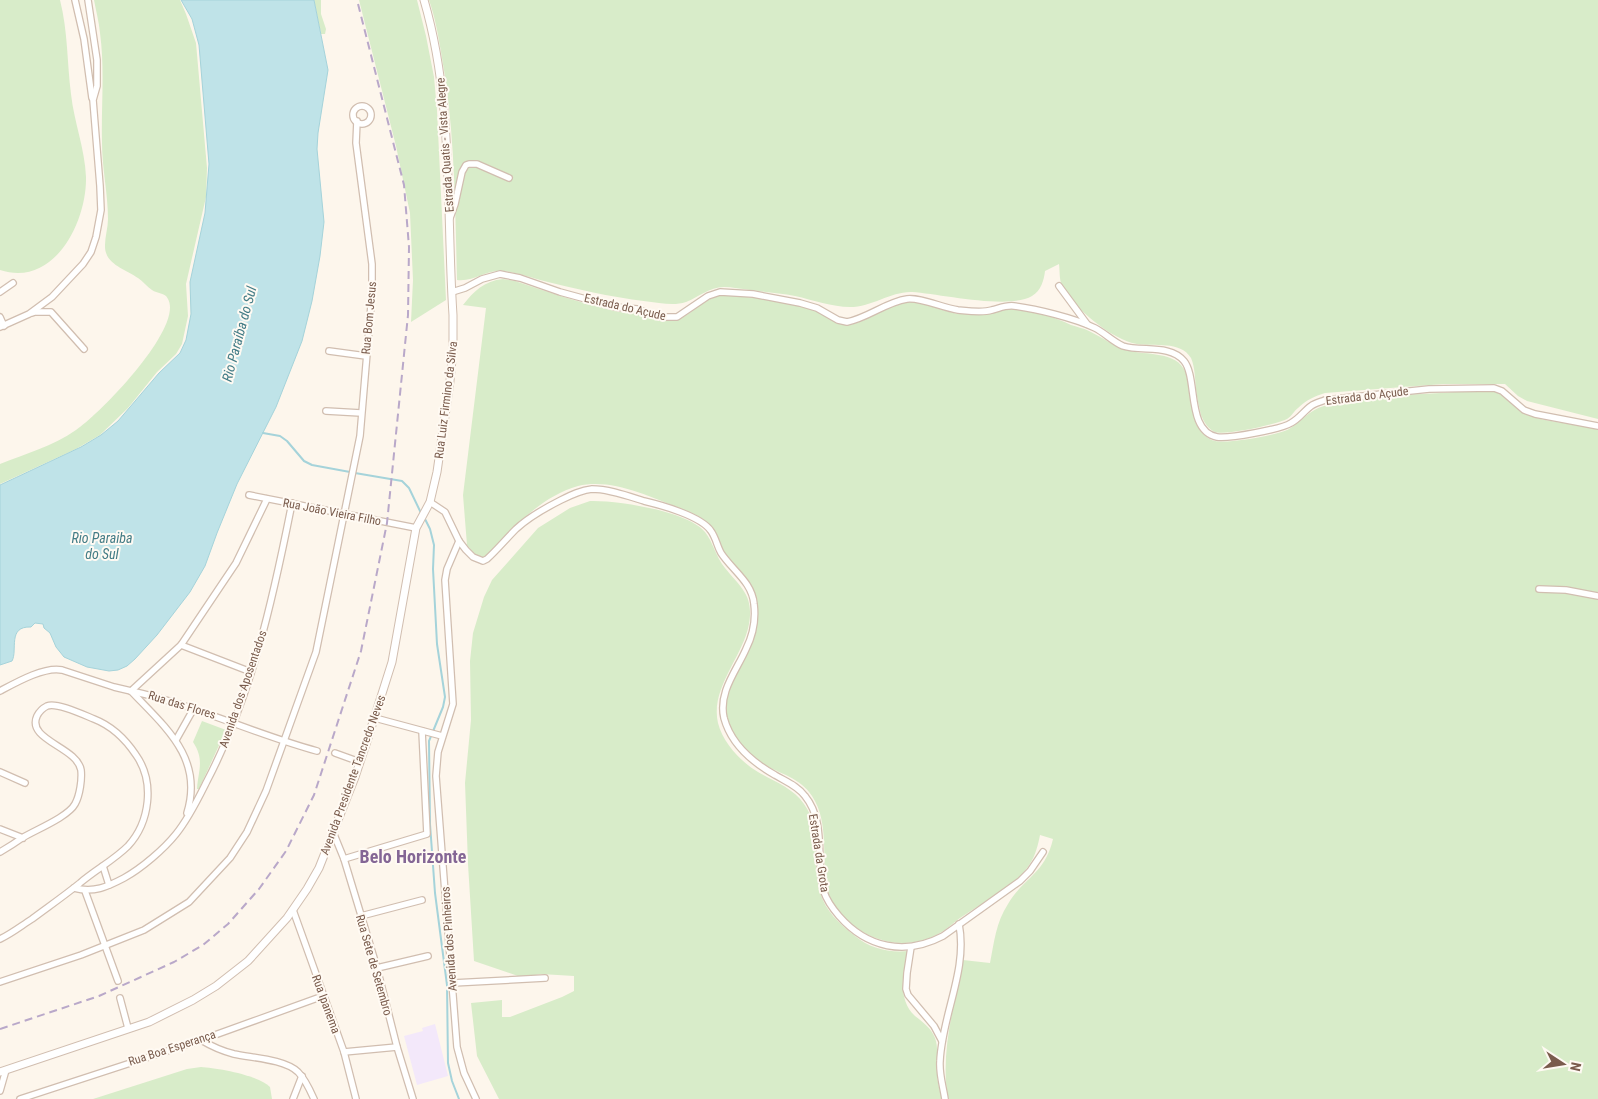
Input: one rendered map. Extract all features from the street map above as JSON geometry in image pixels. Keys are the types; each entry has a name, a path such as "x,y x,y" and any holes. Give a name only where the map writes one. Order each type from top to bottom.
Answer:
{"street":[{"path":"25,316 52,297 74,275 91,252 101,210 93,100 84,39 75,0"},
{"path":"88,0 97,60 97,86 93,100"},
{"name":"Estrada Quatis - Vista Alegre","path":"424,0 440,68 444,107 452,292"},
{"name":"Rua Bom Jesus","path":"0,982 81,955 144,930 189,902 222,867 237,847 256,814 274,770 316,652 355,461 362,413 372,294 372,264 356,143 357,121"},
{"path":"449,220 455,204 462,172 466,165 477,164 510,178"},
{"name":"Estrada do Açude","path":"452,292 482,279 500,274 520,278 560,292 615,307 637,310 668,318 677,318 708,296 720,292 753,294 800,303 817,308 838,320 847,322 911,298 960,310 986,311 1012,306 1087,324 1121,345 1167,351 1178,356 1183,360 1188,369 1200,422 1207,432 1217,437 1286,426 1302,415 1311,405 1325,400 1480,387 1499,389 1519,406 1535,414 1598,426"},
{"path":"0,292 13,284"},
{"path":"1059,286 1087,324"},
{"name":"Rua Luiz Firmino da Silva","path":"429,504 438,464 450,382 454,338 452,292"},
{"path":"0,318 2,327 35,312 51,312 84,349"},
{"path":"329,351 366,356"},
{"path":"326,411 362,413"},
{"name":"Estrada da Grota","path":"459,541 473,557 486,560 516,529 534,515 575,494 594,489 609,491 671,509 692,518 710,529 721,553 748,586 754,604 754,622 751,638 731,677 723,703 727,726 735,742 746,755 800,789 812,806 818,829 821,853 821,878 827,899 856,933 871,942 911,947 934,941 1020,881 1030,871 1043,852"},
{"name":"Rua João Vieira Filho","path":"249,495 417,526"},
{"path":"183,824 190,800 188,764 176,740 131,691 181,645 236,563 267,499"},
{"name":"Avenida dos Aposentados","path":"74,888 85,891 109,885 131,874 148,862 172,839 183,824 217,761 234,722 252,672 264,634 292,503"},
{"path":"429,504 444,510 459,541"},
{"name":"Avenida Presidente Tancredo Neves","path":"3,1071 149,1022 172,1011 216,986 248,961 293,910 319,868 375,718 395,648 417,526 429,504"},
{"name":"Avenida dos Pinheiros","path":"459,541 447,569 445,580 453,704 440,736 436,776 459,1056 464,1073 476,1099"},
{"path":"1539,589 1566,590 1598,596"},
{"path":"181,645 252,672"},
{"name":"Rua das Flores","path":"0,692 42,671 53,668 114,687 194,708 316,752"},
{"path":"0,852 58,819 76,803 81,773 79,765 73,757 42,735 35,726 39,712 48,706 56,705 96,719 107,725 126,742 144,767 148,788 144,816 137,832 128,845 74,888 0,939"},
{"path":"176,740 194,708"},
{"path":"375,718 440,736"},
{"path":"344,859 427,834 425,732"},
{"path":"335,753 360,762"},
{"path":"0,772 25,782"},
{"path":"0,829 23,838"},
{"name":"Rua Sete de Setembro","path":"333,832 344,859 377,968 397,1047 413,1099"},
{"path":"102,866 109,885"},
{"path":"85,891 118,980"},
{"path":"360,916 422,900"},
{"name":"Rua Ipanema","path":"293,910 344,1052 356,1099"},
{"path":"945,1099 940,1070 942,1042 959,963 959,924"},
{"path":"911,947 906,989 908,995 934,1026 942,1042"},
{"path":"377,968 428,956"},
{"path":"453,983 545,978"},
{"name":"Rua Boa Esperança","path":"20,1099 201,1040 323,996"},
{"path":"120,998 128,1028"},
{"path":"201,1040 233,1054 262,1058 297,1071 302,1076 314,1099"},
{"path":"344,1052 397,1047"},
{"path":"0,1091 3,1071"},
{"path":"293,1099 302,1076"}],"shaded area":[{"path":"435,1024 448,1076 417,1085 404,1036 423,1031 422,1028"}],"green space":[{"path":"0,0 60,0 66,35 72,104 84,156 86,177 81,213 64,247 51,260 36,269 19,273 0,270"},
{"path":"94,0 180,0 196,43 207,168 206,197 186,284 188,316 182,344 176,354 157,372 128,408 100,435 76,449 0,484 0,464 67,436 87,421 119,390 152,349 164,330 170,312 167,297 152,290 140,279 116,265 106,252 105,242 108,219 102,152 102,61 100,29"},
{"path":"314,0 321,0 321,14 326,29 325,34 321,34"},
{"path":"359,0 417,0 434,77 446,300 411,322 413,280 410,213 396,146"},
{"path":"429,0 1598,0 1598,419 1527,401 1518,396 1505,384 1443,384 1325,393 1307,401 1289,418 1282,421 1239,431 1215,432 1206,425 1201,415 1193,365 1191,358 1186,352 1174,346 1137,344 1105,330 1084,313 1068,295 1061,283 1059,264 1045,271 1042,285 1035,294 1021,300 1008,302 974,300 904,292 866,305 850,307 829,305 789,295 724,287 709,290 683,303 662,303 592,292 504,271 457,280 452,137 446,80 435,19"},
{"path":"503,279 602,308 645,315 667,321 685,316 710,299 725,295 794,303 815,310 837,323 845,325 860,322 893,306 909,302 922,303 948,312 961,314 1010,309 1031,311 1087,330 1126,350 1160,355 1176,361 1186,373 1196,424 1206,437 1221,442 1264,436 1283,431 1294,426 1314,410 1352,400 1382,396 1474,390 1498,392 1520,411 1533,417 1598,430 1598,1099 948,1099 946,1081 947,1046 963,960 990,963 996,933 1004,911 1014,895 1045,860 1053,839 1040,835 1033,859 1019,877 1006,889 938,934 924,940 904,943 875,938 843,916 829,895 825,877 823,829 818,807 812,796 801,784 759,762 747,752 733,733 729,724 726,714 726,702 729,689 751,633 757,606 754,592 750,585 724,553 710,525 691,513 642,494 616,486 591,484 568,489 550,498 533,510 485,557 473,552 467,545 463,495 486,308 463,305 471,295 485,284"},
{"path":"590,501 617,502 651,508 684,518 696,525 705,532 722,564 745,593 750,606 749,624 746,636 719,697 717,710 720,730 728,745 745,763 789,789 804,804 810,814 815,836 820,892 825,905 834,917 849,931 873,947 894,951 908,951 903,977 904,994 909,1009 929,1028 935,1038 938,1080 942,1099 499,1099 477,1056 471,1003 502,1000 502,1017 510,1017 574,991 574,976 541,974 524,977 474,961 465,783 471,720 470,661 473,633 484,597 492,580 538,528 570,508"},
{"path":"202,721 226,730 199,789 197,789 200,760 197,748 193,742"},
{"path":"201,1067 227,1071 256,1079 270,1087 272,1099 93,1099 187,1069"}],"water":[{"name":"Rio Paraiba do Sul","path":"181,0 314,0 328,70 317,149 324,222 312,301 302,341 276,407 237,484 205,566 190,592 157,635 135,659 127,666 118,670 109,671 87,667 64,657 43,624 35,623 31,627 19,630 16,634 12,661 0,665 0,485 81,447 101,435 118,421 159,373 180,353 186,340 191,314 190,282 205,213 209,164 199,45 192,19"}],"waterway":[{"path":"263,433 280,436 287,441 304,461 312,465 350,472"},
{"path":"355,473 402,481 409,488 421,513"},
{"path":"425,519 434,545 433,569 437,644 445,697 443,707 429,741 430,824 435,893 447,985 448,1063 459,1099"}],"railway":[{"path":"0,1029 99,996 174,962 203,945 228,924 259,889 286,851 314,795 361,651 387,523 408,315 409,247 404,185 357,0"}],"district":[{"name":"Belo Horizonte","path":"413,857"}],"water label":[{"name":"Rio Paraíba do Sul","path":"239,334"}]}
